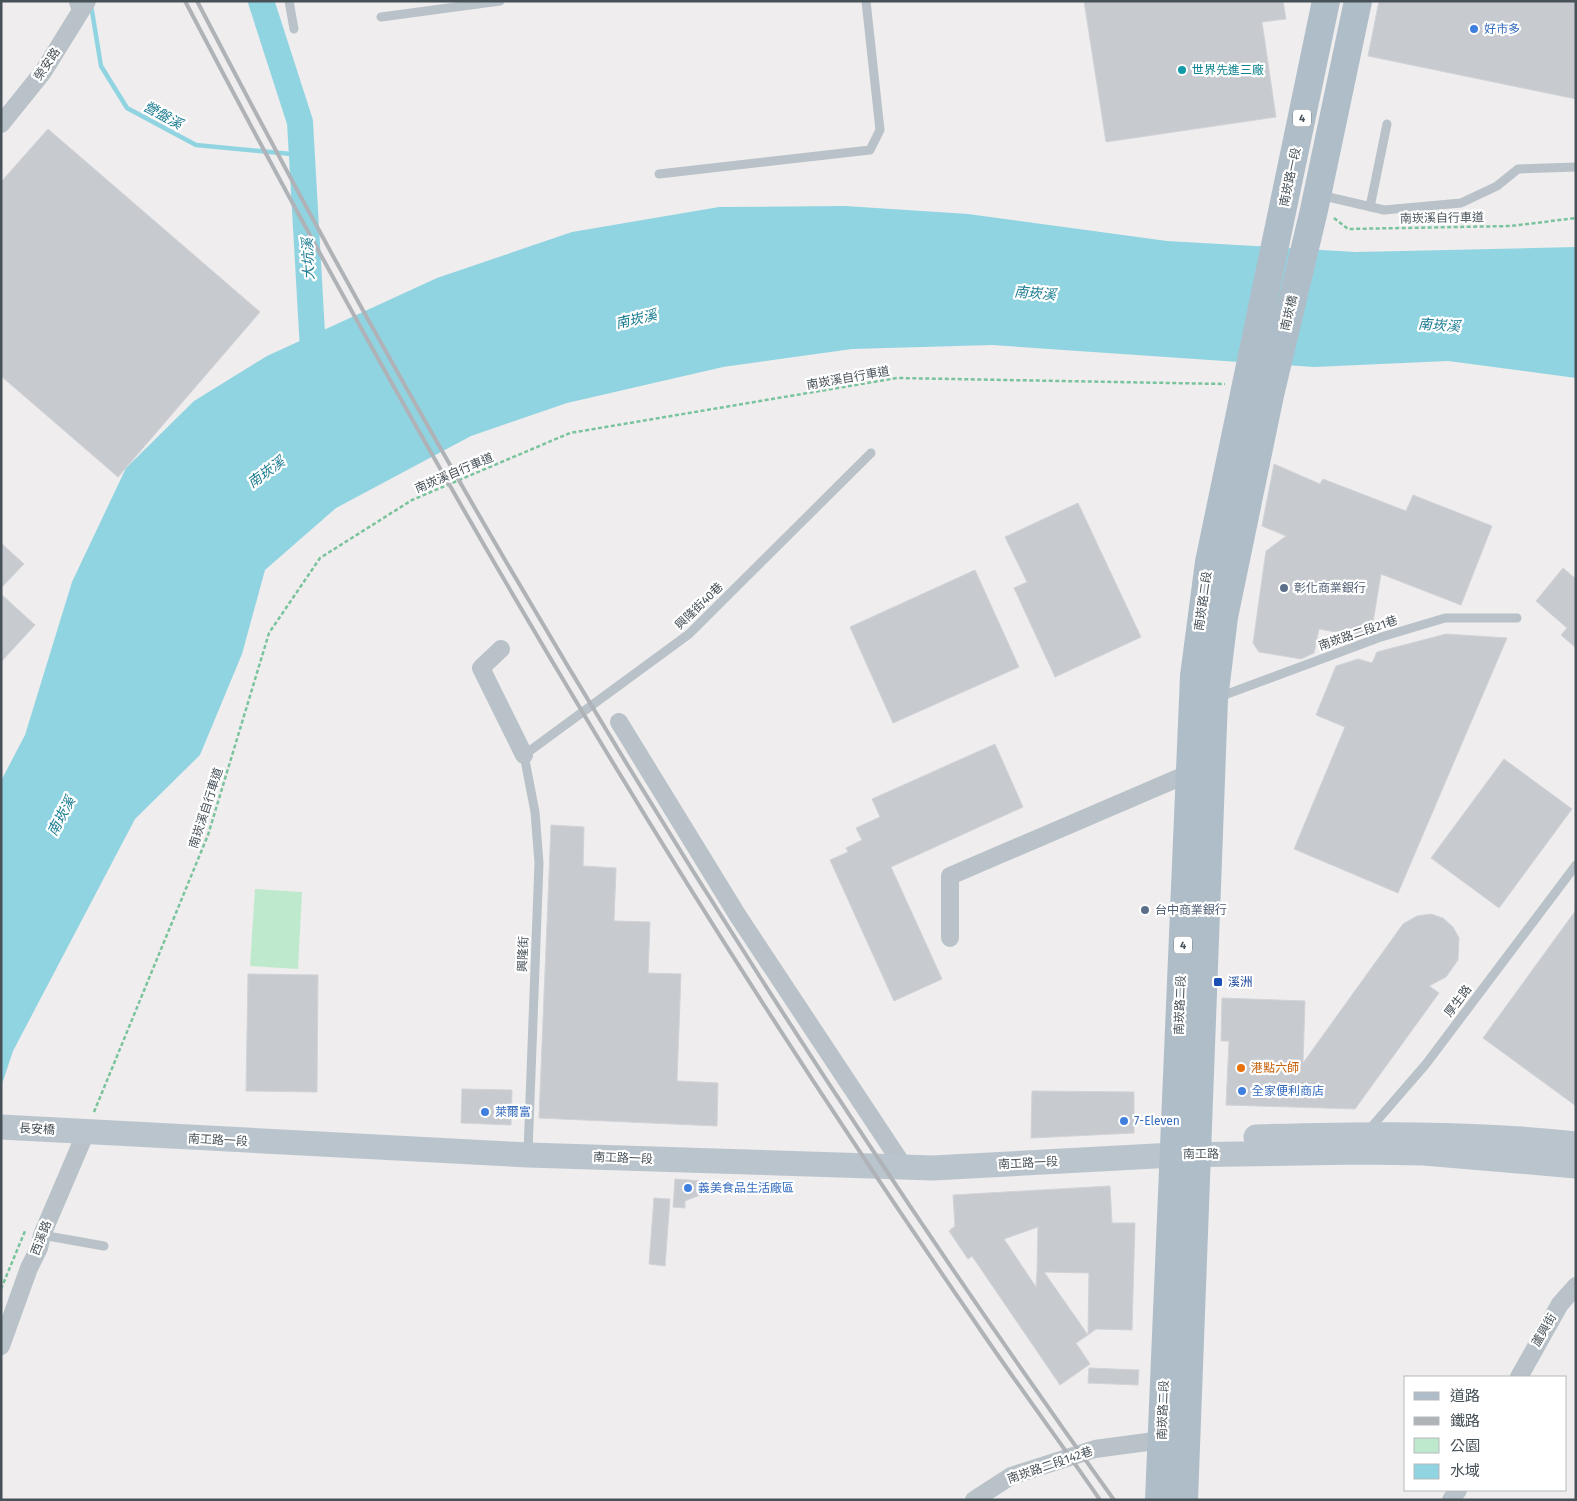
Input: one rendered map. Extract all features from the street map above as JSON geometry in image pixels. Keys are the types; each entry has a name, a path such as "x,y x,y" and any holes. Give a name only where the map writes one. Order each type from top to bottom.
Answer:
{"main road":[{"name":"南崁路一段","path":"1246,392 1326,1"},
{"name":"4","path":"1314,211 1358,1"},
{"name":"南崁橋","path":"1246,392 1314,211"},
{"name":"南崁路二段","path":"1159,1500 1162,1440 1189,1149 1214,698 1224,617 1246,392"},
{"name":"南崁路二段","path":"1184,1500 1189,1149 1190,774 1194,676 1206,580 1246,392"}],"street":[{"name":"榮安路","path":"1,124 43,72 80,7"},
{"path":"501,649 481,668 524,755"},
{"path":"619,722 738,916 904,1167"},
{"path":"950,938 950,876 1190,774"},
{"name":"長安橋","path":"1,1127 79,1131"},
{"name":"南工路一段","path":"79,1131 528,1155 933,1168 1189,1149"},
{"name":"西溪路","path":"1,1346 79,1131"},
{"name":"南工路","path":"1189,1149 1533,1139 1576,1144"},
{"name":"南工路","path":"1364,1143 1424,1153 1576,1166"},
{"name":"蘆興街","path":"1520,1376 1560,1304 1576,1286"},
{"name":"南崁路二段142巷","path":"974,1500 1011,1476 1094,1448 1162,1440"}],"lane":[{"path":"289,1 294,29"},
{"path":"381,17 500,1"},
{"path":"660,174 870,150 880,130 866,1"},
{"path":"1370,206 1388,124"},
{"path":"1314,211 1370,206 1384,210 1461,203 1497,186 1518,169 1576,167"},
{"name":"興隆街40巷","path":"524,755 690,634 871,453"},
{"name":"南崁路二段21巷","path":"1214,698 1378,638 1445,618 1516,618"},
{"name":"興隆街","path":"524,755 535,812 539,863 528,1155"},
{"name":"厚生路","path":"1364,1143 1426,1064 1576,864"},
{"path":"42,1235 104,1246"}],"path":[{"name":"南崁溪自行車道","path":"1314,211 1326,211 1348,229 1511,226 1576,218"},
{"name":"南崁溪自行車道","path":"79,1131 208,835 269,633 320,558 412,500 570,433 897,378 1246,392"}],"green space":[{"path":"255,889 302,892 298,969 250,966"}],"water":[{"name":"南崁溪","path":"845,206 968,214 1167,241 1356,252 1576,247 1576,378 1448,361 1314,367 992,345 852,349 723,367 567,403 471,436 336,508 265,570 242,654 200,755 135,819 13,1051 1,1087 1,781 25,735 72,582 126,468 194,401 267,356 437,278 572,232 719,207"}],"building":[{"name":"世界先進三廠","path":"1084,1 1283,1 1286,19 1262,22 1276,117 1106,142"},
{"name":"好市多","path":"1379,1 1576,1 1576,99 1368,56"},
{"path":"48,129 260,312 118,477 1,376 1,182"},
{"path":"1274,464 1320,484 1323,479 1406,511 1413,495 1492,526 1461,605 1381,574 1371,634 1363,637 1319,629 1314,653 1301,659 1259,652 1253,643 1266,551 1286,536 1262,526"},
{"path":"1078,503 1141,637 1055,677 1014,588 1027,582 1005,537"},
{"path":"1,543 24,564 1,588"},
{"path":"1563,568 1576,579 1576,648 1561,635 1567,628 1536,601"},
{"path":"975,570 1019,667 893,723 850,627"},
{"path":"1,594 35,625 1,662"},
{"path":"1446,634 1507,638 1398,893 1294,849 1345,727 1316,715 1336,666 1358,659 1372,663 1377,652"},
{"path":"995,744 1023,807 891,867 942,979 894,1001 830,860 848,852 846,848 862,840 856,828 880,817 872,799"},
{"path":"1504,759 1572,809 1499,908 1431,858"},
{"path":"551,825 584,827 583,866 616,868 614,921 650,922 648,973 681,974 677,1081 718,1083 717,1126 539,1118"},
{"path":"1576,910 1576,1106 1483,1038"},
{"path":"1431,914 1443,918 1453,927 1459,938 1458,960 1446,977 1429,986 1439,993 1355,1109 1226,1105 1229,1041 1221,1041 1222,998 1305,1001 1303,1063 1403,924 1417,916"},
{"path":"248,974 318,975 317,1092 246,1091"},
{"path":"462,1089 512,1090 511,1125 461,1123"},
{"path":"1032,1091 1134,1092 1134,1133 1031,1138"},
{"path":"675,1179 730,1183 685,1201 685,1208 673,1207"},
{"path":"1110,1186 1112,1223 1135,1223 1132,1330 1096,1329 1088,1335 1076,1343 1090,1364 1060,1385 972,1256 968,1259 949,1231 955,1226 953,1195","holes":["1038,1227 1036,1287 1004,1239","1044,1272 1089,1273 1088,1335"]},
{"path":"654,1198 670,1199 665,1266 649,1264"},
{"path":"1089,1368 1139,1370 1138,1385 1088,1383"}],"waterway":[{"name":"大坑溪","path":"261,1 300,122 313,371"},
{"name":"營盤溪","path":"91,5 101,66 127,108 196,145 302,155"}],"railway":[{"path":"185,1 281,182 380,362 533,630 632,794 726,946 873,1171 989,1342 1100,1500"},
{"path":"197,1 300,195 406,388 516,578 629,767 745,953 864,1138 987,1320 1114,1500"}],"place":[{"name":"好市多","path":"1474,29"},
{"name":"世界先進三廠","path":"1182,70"},
{"name":"彰化商業銀行","path":"1284,588"},
{"name":"台中商業銀行","path":"1145,910"},
{"name":"溪洲","path":"1218,982"},
{"name":"港點六師","path":"1241,1068"},
{"name":"全家便利商店","path":"1242,1091"},
{"name":"萊爾富","path":"485,1112"},
{"name":"7-Eleven","path":"1124,1121"},
{"name":"義美食品生活廠區","path":"688,1188"}]}
